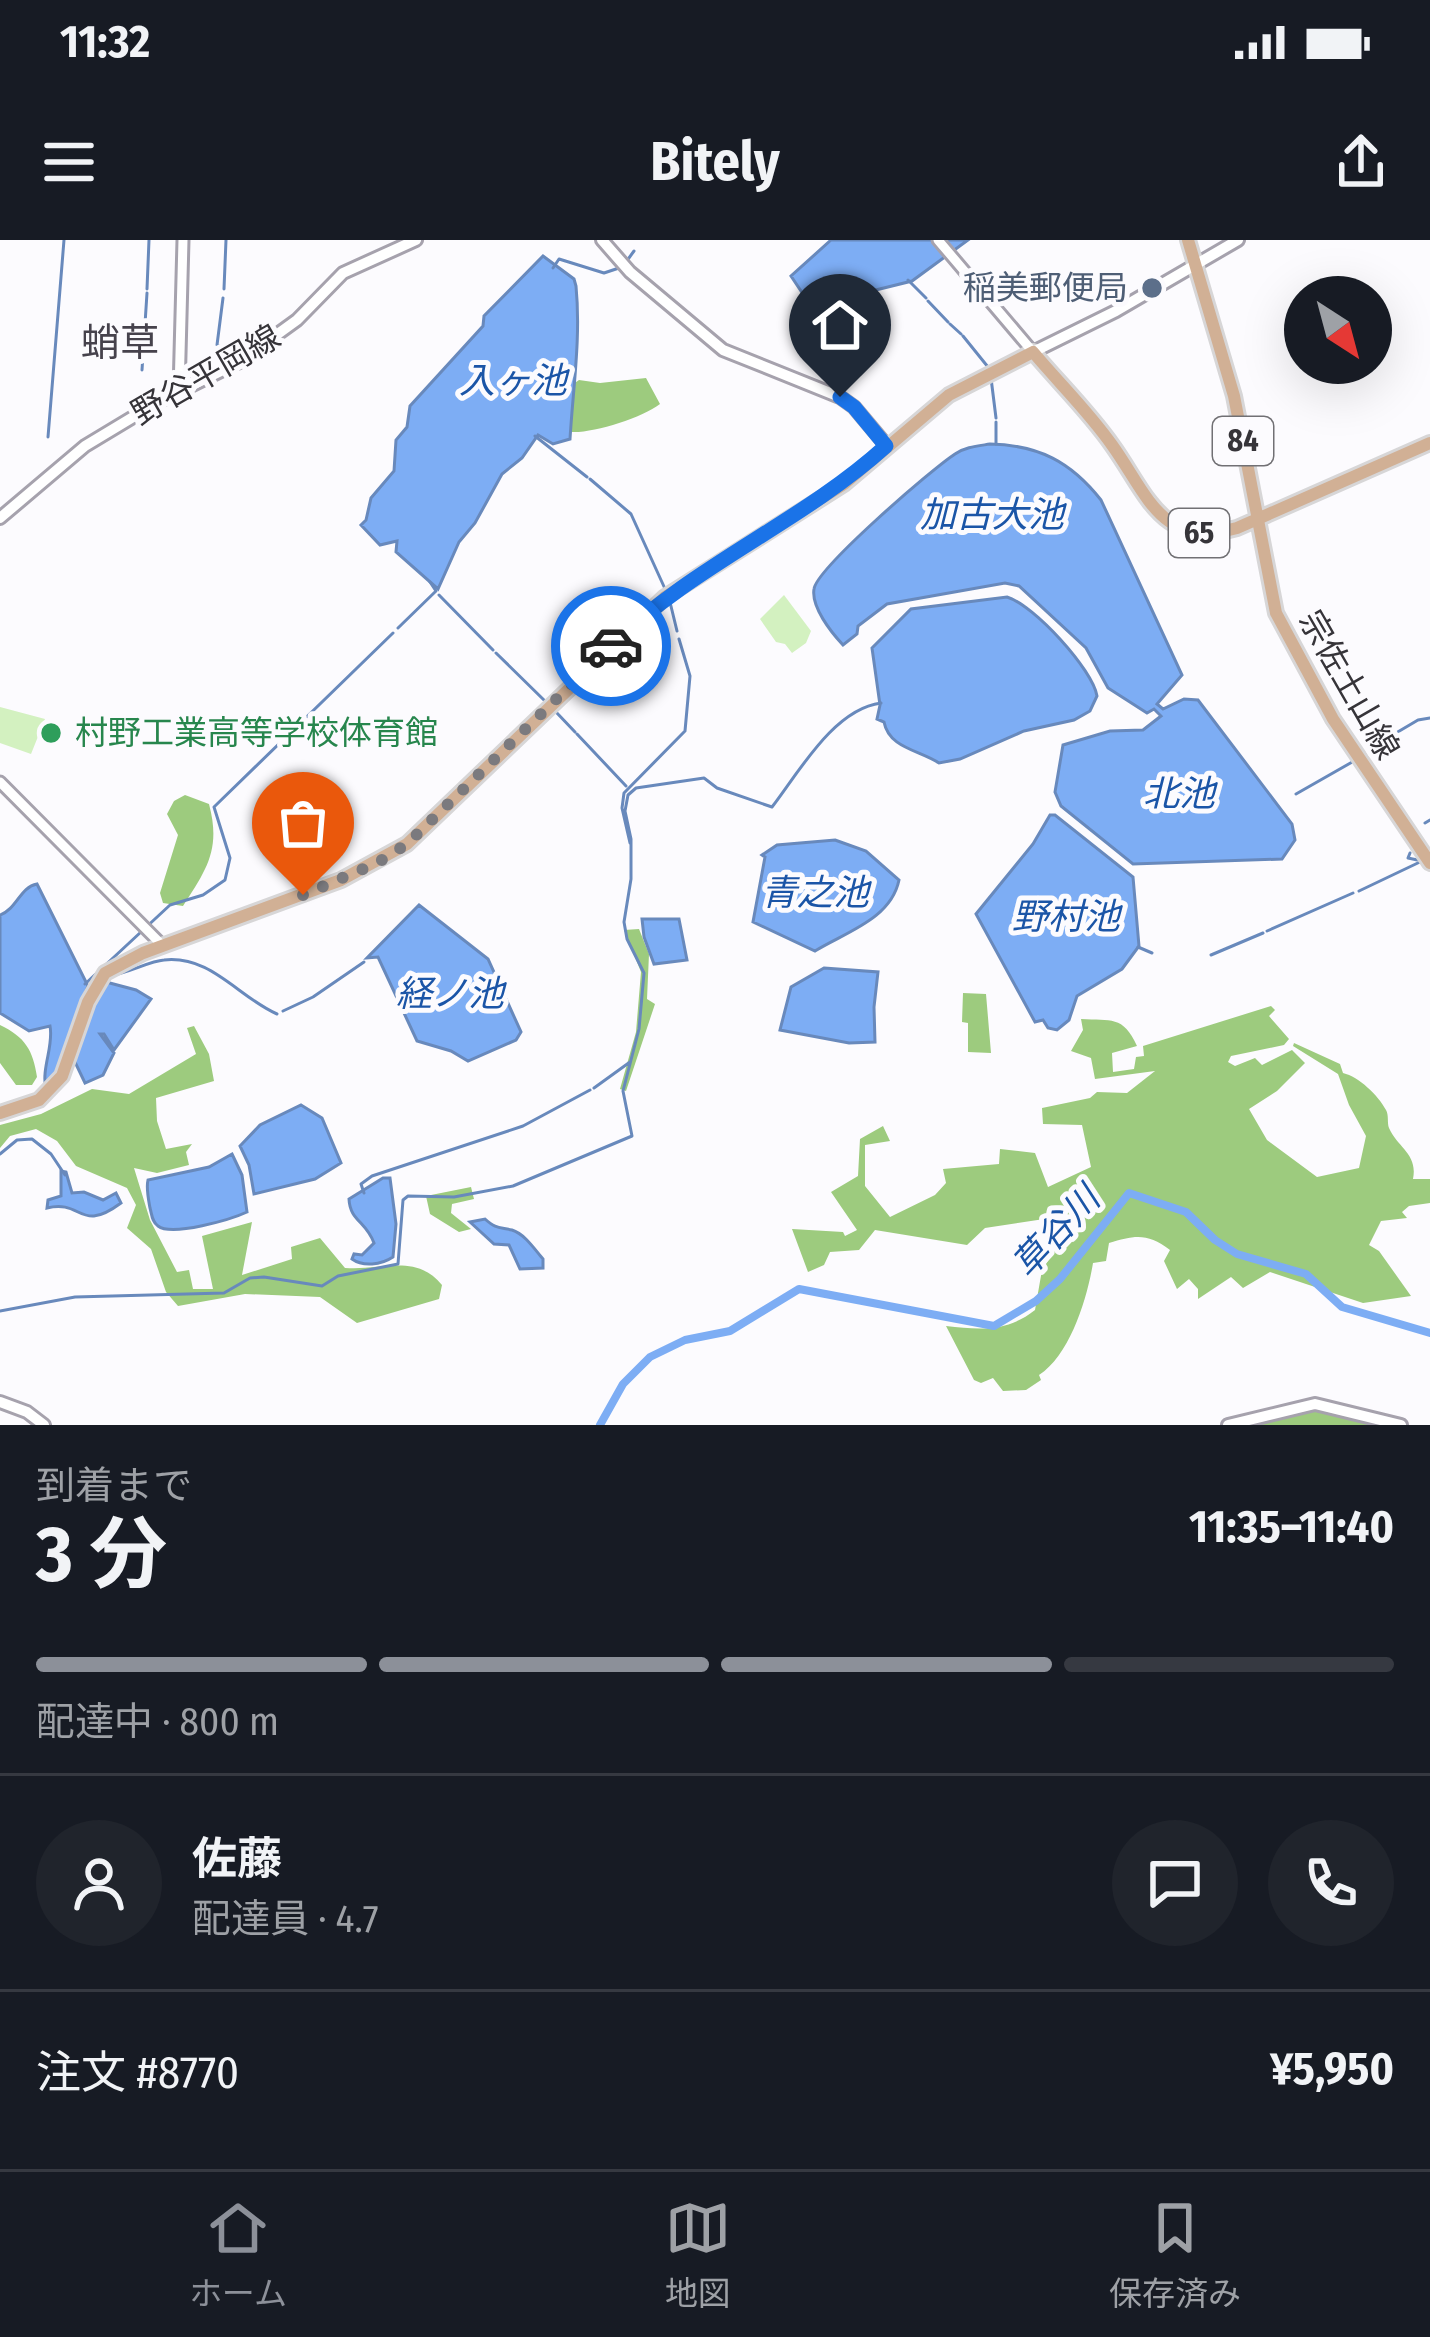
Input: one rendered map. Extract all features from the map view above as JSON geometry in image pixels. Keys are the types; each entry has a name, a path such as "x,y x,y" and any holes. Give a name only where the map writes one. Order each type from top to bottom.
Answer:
{"main road":[{"name":"野谷平岡線","path":"0,518 69,457 265,345 344,273 416,240"},
{"path":"602,240 723,350 850,404 886,446"},
{"name":"宗佐土山線","path":"1188,240 1234,396 1273,603 1299,662 1352,751 1430,863"},
{"path":"0,1113 39,1100 62,1076 88,1001 105,973 162,945 341,880 407,844 665,597 814,504 949,395 1116,311 1238,240"},
{"name":"65","path":"1034,352 1111,443 1145,499 1161,516 1203,533 1223,532 1257,520 1430,443"},
{"path":"0,1402 27,1412 44,1425"},
{"path":"1228,1425 1315,1404 1401,1425"}],"street":[{"path":"179,392 183,240"},
{"path":"938,240 1034,352"},
{"path":"0,782 162,945"}],"green space":[{"path":"646,378 660,404 642,414 581,432 572,432 561,415 569,387 579,380 600,383"},
{"path":"784,595 811,631 806,643 792,653 776,642 760,619"},
{"path":"0,707 45,719 31,754 0,743"},
{"path":"185,795 209,804 213,834 205,869 183,906 163,903 160,893 178,835 167,814 174,801"},
{"path":"639,929 649,954 647,999 655,1004 626,1091 620,1089 636,1032 641,972 624,930"},
{"path":"963,993 986,994 991,1053 968,1052"},
{"path":"1271,1006 1275,1010 1269,1016 1289,1039 1284,1045 1231,1056 1228,1062 1235,1066 1255,1058 1262,1065 1292,1050 1305,1063 1277,1091 1249,1109 1267,1140 1317,1177 1359,1168 1366,1136 1338,1074 1294,1043 1340,1064 1343,1073 1373,1093 1386,1110 1393,1135 1410,1157 1413,1179 1430,1179 1430,1203 1409,1206 1402,1212 1407,1218 1381,1221 1369,1245 1379,1251 1411,1296 1363,1303 1270,1272 1243,1288 1231,1277 1198,1299 1198,1289 1189,1279 1177,1289 1164,1261 1170,1250 1148,1238 1126,1238 1109,1243 1106,1261 1093,1263 1075,1325 1060,1354 1039,1375 1041,1380 1026,1390 1003,1391 993,1378 981,1383 974,1380 946,1326 993,1328 1035,1310 1042,1270 1067,1232 1064,1216 985,1228 967,1245 875,1230 859,1250 830,1252 824,1265 808,1272 792,1229 843,1232 845,1236 857,1230 831,1192 858,1176 860,1139 883,1126 890,1141 865,1145 865,1186 890,1217 935,1195 946,1183 943,1169 999,1164 1000,1149 1035,1153 1048,1187 1091,1167 1082,1125 1043,1124 1042,1108 1090,1098 1097,1092 1127,1093 1155,1071 1095,1079 1091,1058 1071,1051 1083,1030 1081,1019 1121,1024 1132,1036 1137,1046 1112,1053 1113,1072 1134,1069 1136,1057 1144,1056 1143,1046"},
{"path":"0,1025 16,1034 30,1052 37,1077 32,1085 16,1085 0,1063"},
{"path":"194,1026 209,1054 214,1081 156,1098 166,1149 192,1144 186,1152 189,1165 157,1173 134,1168 150,1220 177,1272 189,1270 193,1289 213,1289 202,1236 252,1222 242,1275 292,1259 291,1247 320,1238 345,1268 421,1269 442,1285 439,1299 357,1323 320,1297 245,1294 178,1306 166,1292 151,1249 127,1228 136,1205 127,1188 76,1166 57,1141 36,1129 10,1136 0,1148 0,1125 41,1114 92,1089 129,1094 196,1054 187,1028"},
{"path":"471,1187 474,1199 452,1204 451,1213 471,1229 459,1232 430,1214 426,1196"},
{"path":"1307,1406 1383,1425 1238,1425"}],"water":[{"path":"831,240 968,240 912,281 811,306 791,276"},
{"name":"入ヶ池","path":"543,256 574,279 576,286 570,439 553,444 538,435 522,458 502,474 459,542 438,589 396,552 397,541 380,545 361,525 371,498 394,471 396,440 407,427 410,406 483,326 484,316"},
{"name":"加古大池","path":"990,444 1053,458 1078,475 1101,500 1182,675 1157,704 1163,709 1184,699 1198,700 1292,824 1295,840 1282,859 1133,864 1061,806 1055,792 1063,745 1110,731 1143,730 1161,716 1154,709 1147,713 1108,688 1086,648 1019,586 1005,583 887,604 858,626 857,634 843,645 828,626 814,589 834,561 942,463 963,450"},
{"path":"1007,597 1032,612 1074,655 1097,696 1090,711 939,763 898,743 877,719 880,705 872,648 911,609"},
{"name":"野村池","path":"1050,815 1133,877 1139,946 1122,969 1077,996 1069,1020 1057,1030 1048,1028 1043,1020 1035,1022 976,914 1033,844"},
{"name":"青之池","path":"835,840 866,851 899,880 877,915 815,951 753,922 762,855 777,845"},
{"path":"37,884 89,990 68,1055 46,1090 50,1026 29,1031 0,1013 0,915"},
{"name":"経ノ池","path":"419,905 488,959 521,1032 516,1040 468,1061 417,1041 378,957 367,958"},
{"path":"642,919 679,919 687,960 654,964"},
{"path":"824,968 878,972 875,1042 849,1043 780,1030 791,987"},
{"path":"106,982 151,999 114,1050 100,1034 114,1053 103,1075 85,1083 73,1058 91,1001"},
{"path":"301,1105 322,1118 341,1163 315,1179 254,1194 240,1146 260,1125"},
{"path":"232,1154 242,1175 247,1212 188,1228 165,1229 156,1224 148,1180 209,1167"},
{"path":"61,1171 66,1172 72,1193 84,1192 103,1200 116,1193 121,1203 97,1216 59,1206 47,1208 48,1200 61,1196"},
{"path":"390,1178 396,1224 393,1257 361,1263 352,1259 354,1254 362,1255 374,1243 352,1212 349,1199"},
{"path":"485,1219 521,1235 543,1259 543,1268 520,1269 509,1245 494,1244 470,1222"}],"waterway":[{"path":"48,437 64,240"},
{"path":"147,289 149,240"},
{"path":"224,289 226,240"},
{"path":"626,262 634,251"},
{"path":"553,268 559,259 604,273 619,268"},
{"path":"908,280 926,298"},
{"path":"142,370 147,293"},
{"path":"223,298 217,345 224,347"},
{"path":"928,301 948,322"},
{"path":"950,324 961,334"},
{"path":"963,336 988,367"},
{"path":"991,378 996,418"},
{"path":"996,422 996,444"},
{"path":"535,436 587,477"},
{"path":"590,479 631,514 666,591"},
{"path":"398,628 436,591 430,582"},
{"path":"439,595 493,650"},
{"path":"669,598 677,631"},
{"path":"85,984 170,905 203,895 225,880 230,858 214,807 393,633"},
{"path":"630,843 622,808 624,793 685,731 690,676 679,639"},
{"path":"496,653 546,702"},
{"path":"0,1311 75,1297 224,1293 250,1278 322,1286 338,1276 398,1264 403,1200 408,1196 454,1197 513,1186 632,1136 623,1091 639,1029 644,973 624,922 631,879 628,795 636,788 704,778 717,788 772,807 833,729 864,708 881,703"},
{"path":"556,712 575,732"},
{"path":"1374,746 1430,718"},
{"path":"577,734 626,786"},
{"path":"1296,794 1354,761"},
{"path":"1425,823 1430,820"},
{"path":"1359,891 1422,861 1408,858 1410,853"},
{"path":"1267,931 1353,893"},
{"path":"1211,955 1263,933"},
{"path":"1138,947 1152,953"},
{"path":"108,976 158,961 181,960 210,970 277,1014"},
{"path":"283,1011 364,962"},
{"path":"594,1088 630,1062"},
{"path":"364,1193 361,1184 372,1176 523,1126 590,1090"},
{"path":"0,1154 17,1140 32,1139 51,1154 65,1175"},
{"name":"草谷川","path":"600,1425 623,1384 650,1357 685,1340 730,1331 799,1289 994,1326 1036,1301 1060,1279 1129,1193 1186,1212 1237,1254 1306,1274 1342,1307 1430,1333"}],"way so far":[{"path":"303,895 377,863 407,844 611,646"}],"place":[{"name":"稲美郵便局","path":"1152,288"},
{"name":"村野工業高等学校体育館","path":"51,733"}],"district":[{"name":"蛸草","path":"120,343"}],"route":[{"path":"611,646 665,597 844,484 886,446 840,397"}],"water label":[{"name":"北池","path":"1179,794"}]}
